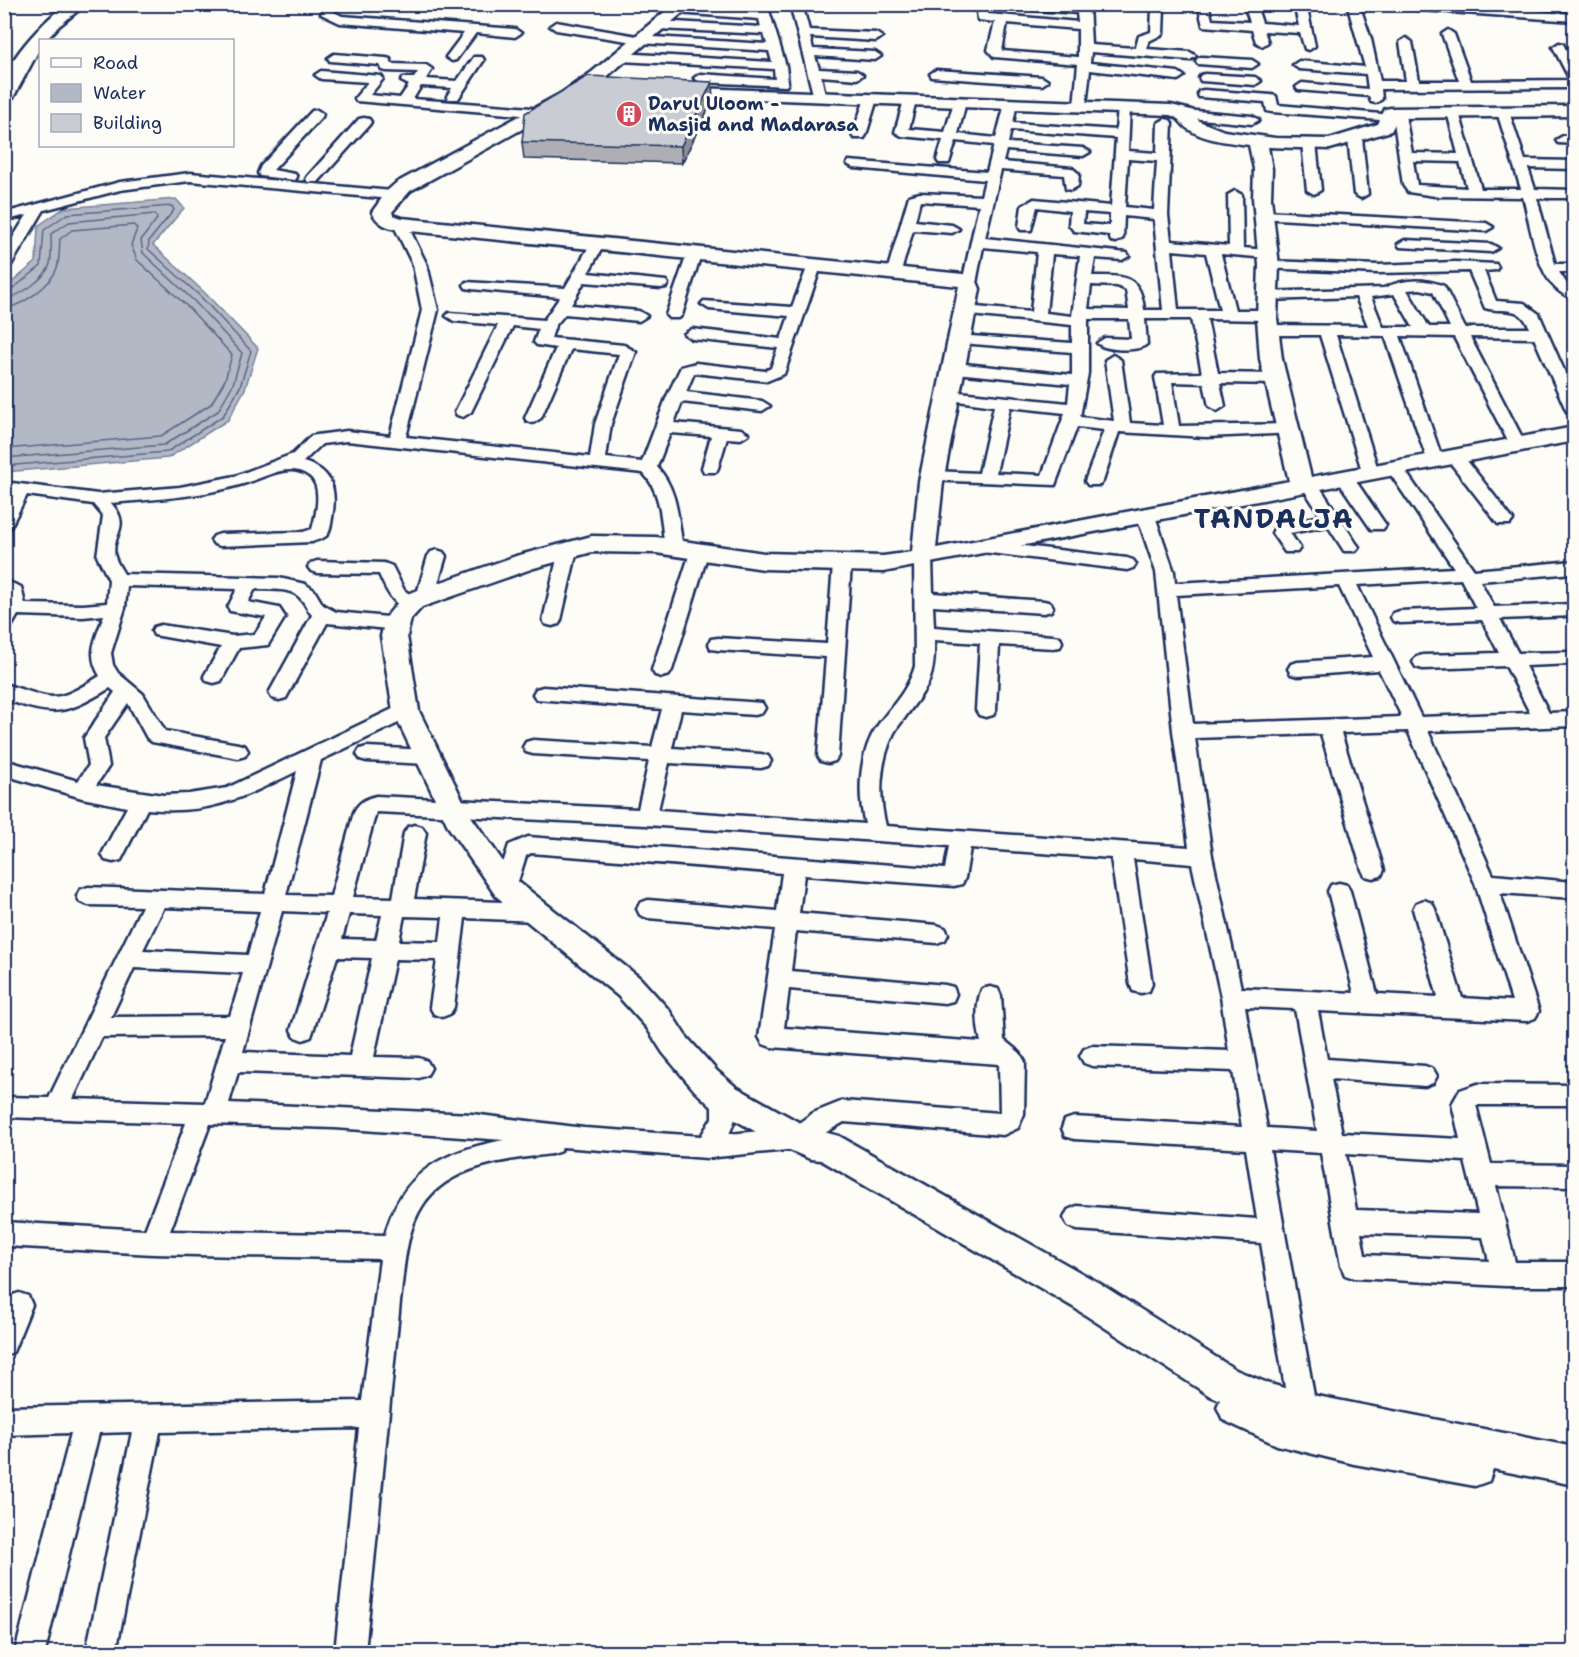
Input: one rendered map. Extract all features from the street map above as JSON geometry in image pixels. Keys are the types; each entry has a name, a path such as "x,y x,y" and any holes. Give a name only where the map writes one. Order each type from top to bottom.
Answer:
{"street":[{"path":"4,83 15,65 47,28 63,13 78,4"},
{"path":"332,4 327,14 340,19 515,33"},
{"path":"796,4 819,95"},
{"path":"982,4 982,17 1083,26"},
{"path":"1009,4 1083,7 1084,59 1080,106"},
{"path":"1300,4 1309,46"},
{"path":"1353,4 1373,71 1375,89 1386,119 1406,157 1413,189 1575,194"},
{"path":"1394,4 1521,10 1575,18"},
{"path":"678,6 658,25 636,38 620,57 580,84 532,112 451,152 418,174 402,188 382,212 385,219 399,224 894,275 963,280 969,283"},
{"path":"4,217 106,188 167,178 190,177 402,188 545,111 678,6 763,10 780,66 782,83 700,78"},
{"path":"1203,6 1208,40"},
{"path":"1140,52 1143,39 1157,34 1158,8"},
{"path":"1251,8 1262,42"},
{"path":"1002,18 995,52 1041,58 1084,59 1140,52 1190,56"},
{"path":"1207,23 1306,30"},
{"path":"658,25 770,31"},
{"path":"556,26 636,38 774,48"},
{"path":"452,57 472,30"},
{"path":"803,33 876,37"},
{"path":"1449,34 1466,84"},
{"path":"1038,41 1042,81 1039,104"},
{"path":"1406,42 1413,85"},
{"path":"1559,47 1575,76"},
{"path":"808,52 875,56"},
{"path":"404,102 417,82 431,69 435,56"},
{"path":"620,57 780,66"},
{"path":"334,58 386,62 386,67 361,98 532,112"},
{"path":"1202,61 1251,58 1257,98"},
{"path":"1084,59 1178,76"},
{"path":"446,106 462,86 464,72 478,60"},
{"path":"4,98 15,65"},
{"path":"1299,66 1373,71"},
{"path":"386,67 431,69"},
{"path":"814,72 857,75"},
{"path":"936,74 1042,81"},
{"path":"321,75 462,86"},
{"path":"1205,78 1255,81"},
{"path":"580,84 617,86"},
{"path":"1302,87 1375,89 1413,85 1575,84"},
{"path":"660,90 1124,107 1252,120"},
{"path":"1204,94 1270,99 1272,108 1386,119"},
{"path":"859,135 871,99"},
{"path":"910,100 902,132 1083,152"},
{"path":"944,160 960,102"},
{"path":"878,834 873,815 871,769 884,732 920,683 925,666 923,558 932,476 961,338 977,242 1011,103"},
{"path":"1077,207 1076,225 1079,228 1116,235 1124,107"},
{"path":"1285,121 1386,119 1453,112 1575,111"},
{"path":"1453,112 1475,192"},
{"path":"1503,112 1521,164 1549,268 1564,290 1575,294"},
{"path":"317,114 266,169 265,173 273,176 402,188"},
{"path":"1185,114 1193,125 1221,136 1330,144 1355,138 1386,119"},
{"path":"313,179 364,122"},
{"path":"1165,123 1161,215 1171,314"},
{"path":"1005,126 1122,134"},
{"path":"900,149 906,133"},
{"path":"1355,138 1360,194"},
{"path":"1257,140 1263,169 1262,198 1268,259 1267,313 1276,379 1288,429 1306,486 1350,547"},
{"path":"1310,143 1314,190"},
{"path":"1121,154 1164,158"},
{"path":"1406,157 1466,159"},
{"path":"854,164 994,171 1067,171 1072,174 1071,186"},
{"path":"1521,164 1575,165"},
{"path":"1235,195 1236,252"},
{"path":"894,275 914,199 920,196 987,201"},
{"path":"1026,226 1029,206 1034,203 1161,215"},
{"path":"4,265 38,209"},
{"path":"1265,215 1486,227"},
{"path":"1399,222 1413,268"},
{"path":"397,442 430,310 429,290 421,263 399,224"},
{"path":"907,225 952,229"},
{"path":"977,242 1122,256"},
{"path":"597,463 603,424 628,352 542,342 548,325 561,309 598,243"},
{"path":"1405,244 1491,248"},
{"path":"1164,245 1236,252 1268,259 1378,269 1491,267"},
{"path":"1038,317 1046,249"},
{"path":"1213,250 1229,315"},
{"path":"932,476 1049,481 1073,415 1079,380 1080,317 1088,252"},
{"path":"674,315 694,254"},
{"path":"648,468 685,372 692,368 773,375 778,371 814,266"},
{"path":"1474,266 1490,305 1526,308 1575,410"},
{"path":"1549,268 1575,268"},
{"path":"578,277 661,284"},
{"path":"1084,280 1126,283 1132,286 1138,314 1139,344 1105,343"},
{"path":"471,285 569,293"},
{"path":"965,311 1038,317 1267,313 1324,294 1362,294 1387,292 1398,286 1434,286 1439,289 1518,445"},
{"path":"1398,286 1424,332"},
{"path":"1324,294 1330,332 1370,473"},
{"path":"1362,294 1385,332 1445,459 1504,520"},
{"path":"709,304 797,312"},
{"path":"561,309 639,316"},
{"path":"1267,313 1330,332 1540,333"},
{"path":"1198,315 1217,406"},
{"path":"454,316 548,325"},
{"path":"463,412 508,321"},
{"path":"692,334 786,344"},
{"path":"961,338 1080,348"},
{"path":"532,418 565,345"},
{"path":"1094,482 1118,428 1113,360"},
{"path":"955,368 1079,380"},
{"path":"1172,431 1163,377 1276,379"},
{"path":"675,396 762,406"},
{"path":"949,396 1003,402 1073,415 1118,428 1230,433 1288,429"},
{"path":"986,478 1003,402"},
{"path":"664,427 741,434"},
{"path":"710,468 720,432"},
{"path":"118,580 279,584 299,588 308,594 322,614 332,618 356,621 411,608 568,550 592,544 672,540 699,553 764,561 883,564 1575,434"},
{"path":"4,524 13,488 98,500 180,492 239,480 292,461 317,440 347,436 648,468 657,475 663,487 672,540"},
{"path":"220,540 306,538 320,532 325,488 322,479 315,471 292,461"},
{"path":"1395,469 1468,575 1543,720"},
{"path":"1345,478 1377,525"},
{"path":"98,500 112,515 112,528 106,556 118,580 116,608 101,652 103,665 118,684 136,699 154,733 159,737 238,751"},
{"path":"1146,516 1165,572 1201,856 1232,998 1305,1422"},
{"path":"1291,548 1281,533 1282,529 1332,519"},
{"path":"980,547 1127,564"},
{"path":"552,620 568,550"},
{"path":"662,670 699,553"},
{"path":"437,556 394,636 406,711 453,807 506,888 636,993 658,1019 674,1044 706,1081 724,1097 804,1141 816,1156 1021,1275 1200,1390 1277,1426 1305,1422 1412,1436 1575,1466"},
{"path":"828,756 842,564"},
{"path":"317,567 378,567 386,570 394,591 411,608"},
{"path":"1166,590 1468,575 1575,567"},
{"path":"1232,998 1527,1011 1486,883 1415,724 1345,580"},
{"path":"161,631 233,642 261,640 276,617 272,612 237,607 249,583"},
{"path":"4,586 15,591 15,606 4,623"},
{"path":"924,599 1044,607"},
{"path":"15,606 21,610 84,611 116,608"},
{"path":"1400,617 1575,610"},
{"path":"279,693 322,614"},
{"path":"925,633 1053,642"},
{"path":"986,710 990,638"},
{"path":"214,676 233,642"},
{"path":"718,644 836,651"},
{"path":"1423,662 1575,658"},
{"path":"1298,669 1385,663"},
{"path":"4,691 45,706 58,707 118,684"},
{"path":"82,790 99,766 99,756 94,750 94,738 118,684"},
{"path":"543,694 755,708"},
{"path":"646,817 673,702"},
{"path":"4,767 82,790 162,803 201,801 232,794 406,711"},
{"path":"1184,731 1575,719"},
{"path":"1329,726 1373,870"},
{"path":"533,747 762,761"},
{"path":"367,754 428,757"},
{"path":"153,1242 228,1062 257,964 312,755"},
{"path":"113,854 141,800"},
{"path":"303,1030 329,948 364,812 376,804 646,817 960,841 1201,856"},
{"path":"360,1066 415,833"},
{"path":"506,888 517,851 528,845 954,878 960,841"},
{"path":"1121,850 1141,984"},
{"path":"794,866 771,1037 1003,1054"},
{"path":"1486,883 1575,890"},
{"path":"1339,891 1368,1004"},
{"path":"88,896 536,912"},
{"path":"56,1108 157,898"},
{"path":"442,1007 455,909"},
{"path":"648,909 937,934"},
{"path":"1424,909 1453,1008"},
{"path":"329,948 450,951"},
{"path":"129,959 257,964"},
{"path":"779,978 945,994"},
{"path":"4,1107 334,1117 472,1125 584,1139 707,1147 804,1141 822,1120 843,1111 1003,1124 1009,1121 1011,1114 1014,1062 997,1050 992,1042 990,996"},
{"path":"1305,1001 1354,1266 1505,1274 1575,1274"},
{"path":"96,1027 239,1026"},
{"path":"1092,1056 1243,1060"},
{"path":"228,1062 419,1068"},
{"path":"1318,1068 1425,1076"},
{"path":"1505,1274 1464,1104 1467,1097 1477,1094 1575,1095"},
{"path":"707,1147 724,1119 726,1107 724,1097"},
{"path":"1074,1128 1474,1151"},
{"path":"350,1653 388,1293 400,1224 416,1194 441,1173 467,1161 504,1150 584,1139"},
{"path":"1481,1175 1575,1176"},
{"path":"1077,1218 1272,1232"},
{"path":"1346,1221 1493,1226"},
{"path":"4,1234 153,1242 396,1247"},
{"path":"4,1343 19,1305"},
{"path":"4,1420 375,1414"},
{"path":"100,1653 149,1419"},
{"path":"30,1653 88,1420"},
{"path":"1305,1422 1354,1445 1575,1485"}],"water":[{"path":"176,199 184,208 153,245 204,292 258,348 245,389 228,420 168,458 5,472 5,288 36,262 38,226 64,208"}],"building":[{"name":"Darul Uloom - Masjid and Madarasa","path":"588,76 712,82 681,146 522,142 525,113"}],"place":[{"name":"Darul Uloom - Masjid and Madarasa","path":"629,114"}],"district":[{"name":"TANDALJA","path":"1274,519"}]}
